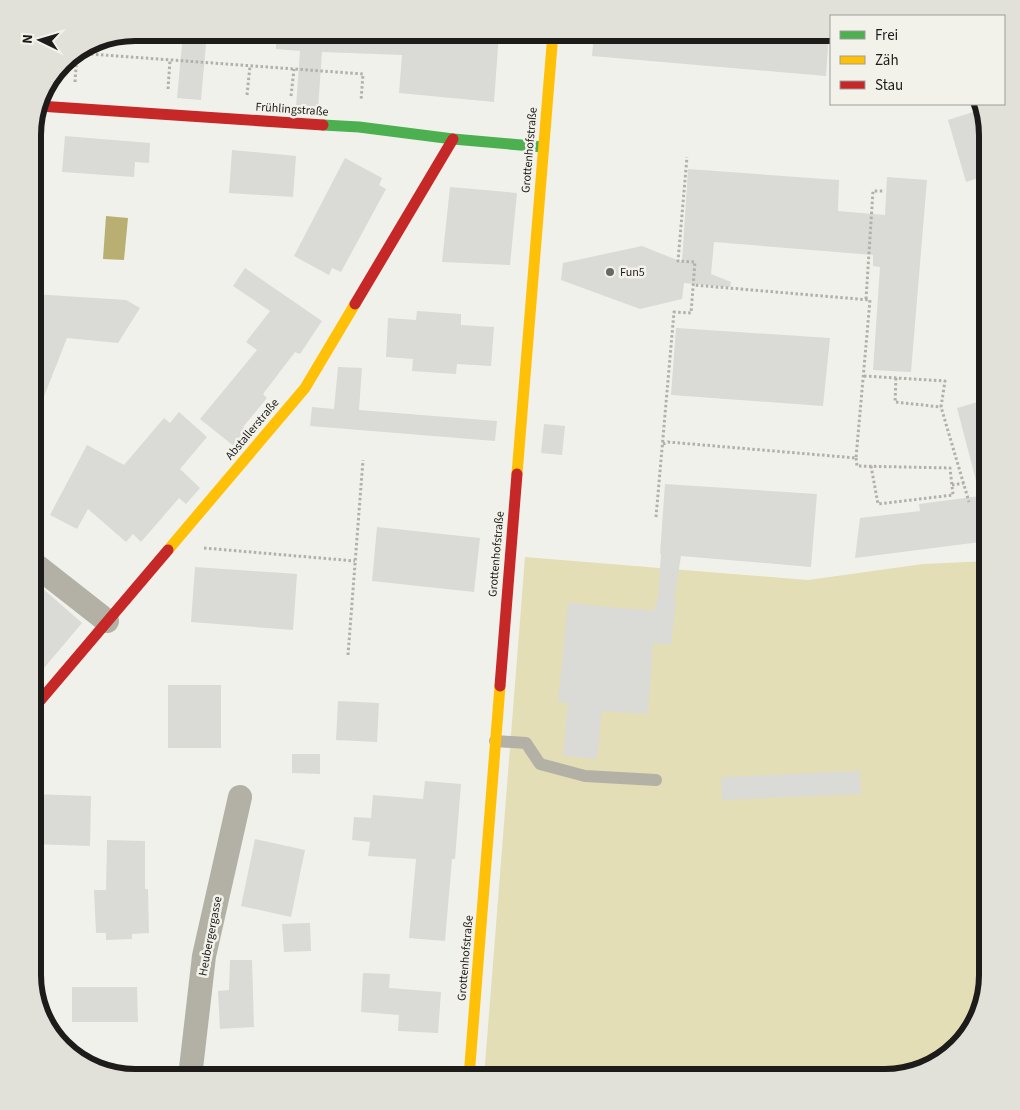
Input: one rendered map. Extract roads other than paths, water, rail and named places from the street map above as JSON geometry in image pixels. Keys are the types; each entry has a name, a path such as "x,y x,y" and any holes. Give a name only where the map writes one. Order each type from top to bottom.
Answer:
{"street":[{"name":"Grottenhofstraße","path":"470,1069 552,41"},
{"name":"Frühlingstraße","path":"46,106 359,128 543,147"},
{"name":"Abstallerstraße","path":"41,699 305,388 453,139"},
{"path":"41,569 107,621"},
{"name":"Heubergergasse","path":"191,1069 204,956 240,797"}],"lane":[{"path":"496,741 526,743 540,764 585,776 656,780"}],"place":[{"name":"Fun5","path":"610,272"}]}
